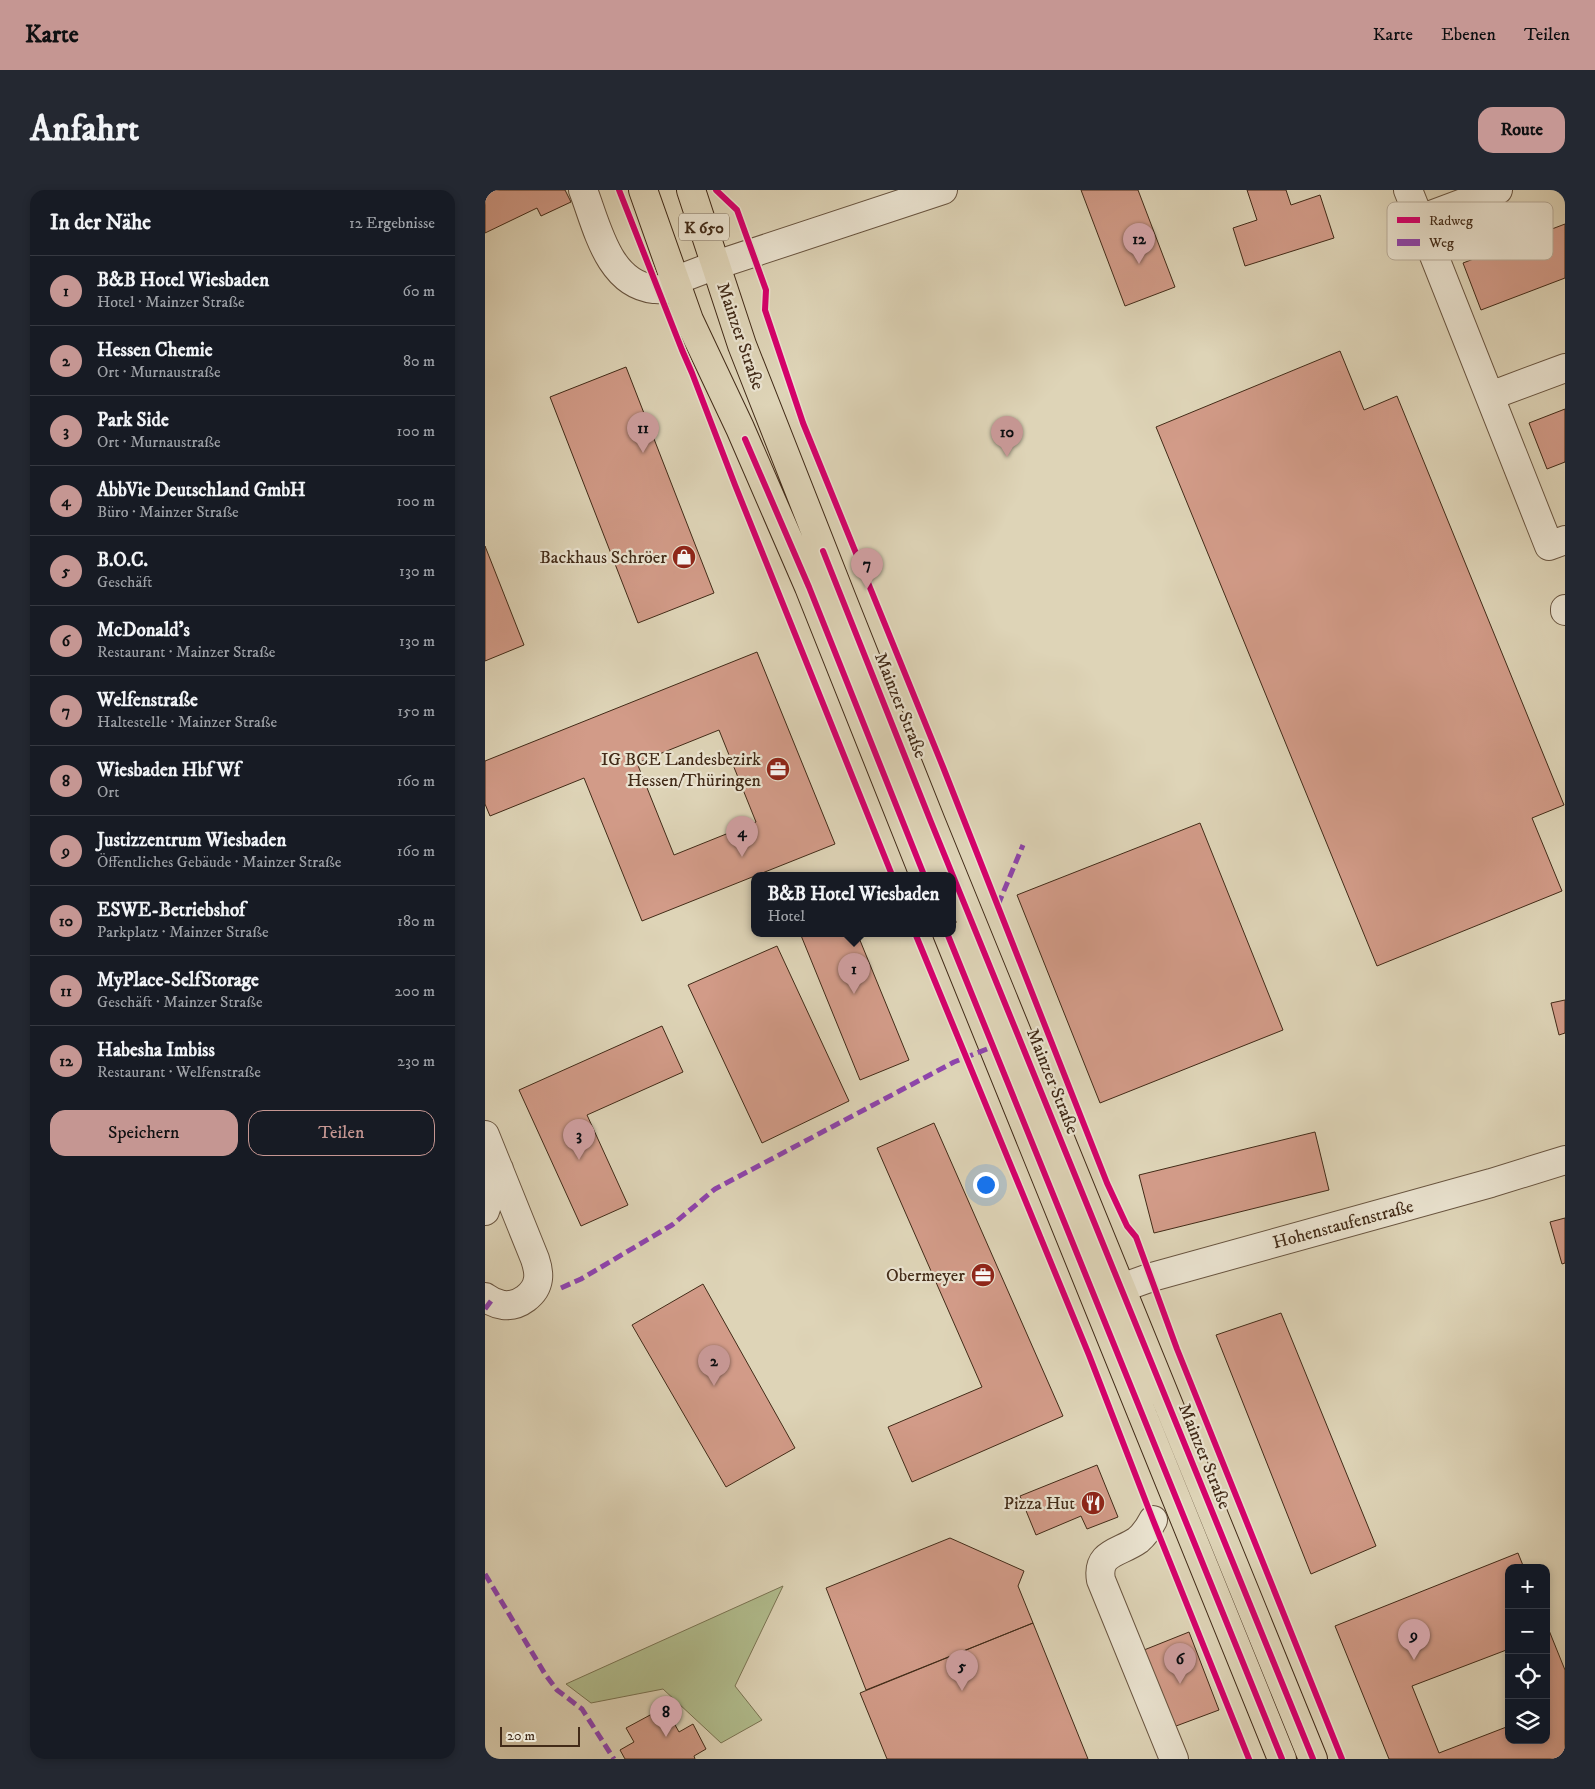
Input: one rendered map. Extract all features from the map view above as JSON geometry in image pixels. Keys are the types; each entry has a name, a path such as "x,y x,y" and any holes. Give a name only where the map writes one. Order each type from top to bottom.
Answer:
{"main road":[{"name":"Mainzer Straße","path":"643,190 699,343 745,439 809,587 923,872"},
{"name":"Mainzer Straße","path":"691,190 742,345 953,872"},
{"name":"Mainzer Straße","path":"956,880 1313,1759"},
{"path":"949,937 1282,1759"}],"street":[{"path":"583,190 608,256 619,271 634,283 654,289 676,284 716,265 943,190"},
{"path":"1408,190 1413,202"},
{"path":"1465,202 1497,190"},
{"path":"1436,260 1549,546 1565,540"},
{"path":"1490,396 1565,368"},
{"path":"485,1135 535,1259 538,1279 535,1289 529,1296 514,1304 504,1305 485,1297"},
{"name":"Hohenstaufenstraße","path":"1121,1288 1152,1277 1491,1183 1565,1160"},
{"path":"485,1211 499,1169"},
{"path":"1153,1520 1146,1532 1138,1539 1103,1560 1100,1572 1101,1580 1174,1759"}],"green space":[{"path":"783,1586 735,1686 762,1720 721,1743 663,1689 591,1703 566,1684"}],"building":[{"path":"485,190 565,190 571,202 541,216 537,208 485,233"},
{"path":"1081,190 1138,190 1175,287 1125,306"},
{"path":"1247,190 1286,190 1291,205 1320,195 1334,238 1245,266 1233,228 1257,220"},
{"path":"1565,224 1565,278 1481,310 1463,263 1471,260 1553,260 1553,229"},
{"path":"1340,351 1364,410 1397,396 1564,805 1532,818 1562,891 1377,966 1156,427"},
{"path":"626,367 714,593 638,623 550,397"},
{"path":"1565,409 1565,462 1547,469 1529,423"},
{"path":"485,546 524,645 485,661"},
{"path":"757,652 835,844 765,872 751,872 751,878 642,921 584,778 490,816 485,804 485,761","holes":["719,730 756,822 674,855 637,763"]},
{"path":"1200,823 1283,1030 1100,1103 1017,895"},
{"path":"802,937 859,937 909,1060 860,1080"},
{"path":"777,946 849,1101 762,1143 688,985"},
{"path":"1565,1000 1565,1033 1559,1035 1551,1003"},
{"path":"662,1026 683,1072 587,1115 628,1205 581,1226 519,1090"},
{"path":"934,1123 1063,1416 912,1482 888,1427 982,1387 877,1148"},
{"path":"1315,1132 1329,1190 1154,1233 1139,1175"},
{"path":"1565,1218 1565,1263 1562,1264 1550,1222"},
{"path":"703,1284 795,1448 726,1487 632,1325"},
{"path":"1281,1313 1376,1546 1311,1574 1216,1335"},
{"path":"1097,1465 1118,1517 1087,1529 1081,1516 1036,1535 1020,1496"},
{"path":"950,1538 1024,1571 1018,1586 1033,1623 866,1690 826,1588"},
{"path":"1518,1553 1522,1564 1505,1564 1505,1651 1412,1686 1439,1753 1505,1728 1505,1744 1550,1744 1550,1633 1565,1670 1565,1759 1389,1759 1335,1626"},
{"path":"1033,1623 1088,1759 887,1759 860,1693"},
{"path":"1189,1632 1219,1710 1168,1729 1139,1652"},
{"path":"665,1707 679,1732 693,1724 706,1749 694,1756 695,1759 625,1759 620,1750 634,1742 626,1728"}],"marked path":[{"path":"998,905 1023,845"},
{"path":"561,1288 581,1279 672,1225 715,1189 954,1062 992,1047"},
{"path":"485,1309 491,1301"},
{"path":"485,1574 545,1674 557,1690 582,1709 614,1759"}],"cycle path":[{"path":"619,190 891,872"},
{"path":"716,190 737,210 766,290 765,310 803,423 943,767 1107,1183 1127,1226 1136,1237 1177,1349 1342,1759"},
{"path":"745,439 809,587 923,872"},
{"path":"823,551 951,872"},
{"path":"956,883 1313,1759"},
{"path":"917,937 1089,1355 1249,1759"},
{"path":"949,937 1282,1759"}],"place":[{"name":"Habesha Imbiss","path":"1139,264"},
{"name":"MyPlace-SelfStorage","path":"643,453"},
{"name":"ESWE-Betriebshof","path":"1007,457"},
{"name":"Backhaus Schröer","path":"684,557"},
{"name":"Welfenstraße","path":"867,589"},
{"name":"IG BCE Landesbezirk Hessen/Thüringen","path":"778,769"},
{"name":"AbbVie Deutschland GmbH","path":"742,857"},
{"name":"B&B Hotel Wiesbaden","path":"854,994"},
{"name":"Park Side","path":"579,1160"},
{"name":"Obermeyer","path":"983,1275"},
{"name":"Hessen Chemie","path":"714,1386"},
{"name":"Pizza Hut","path":"1093,1503"},
{"name":"Justizzentrum Wiesbaden","path":"1414,1660"},
{"name":"McDonald's","path":"1180,1684"},
{"name":"B.O.C.","path":"962,1691"},
{"name":"Wiesbaden Hbf Wf","path":"666,1737"}]}
